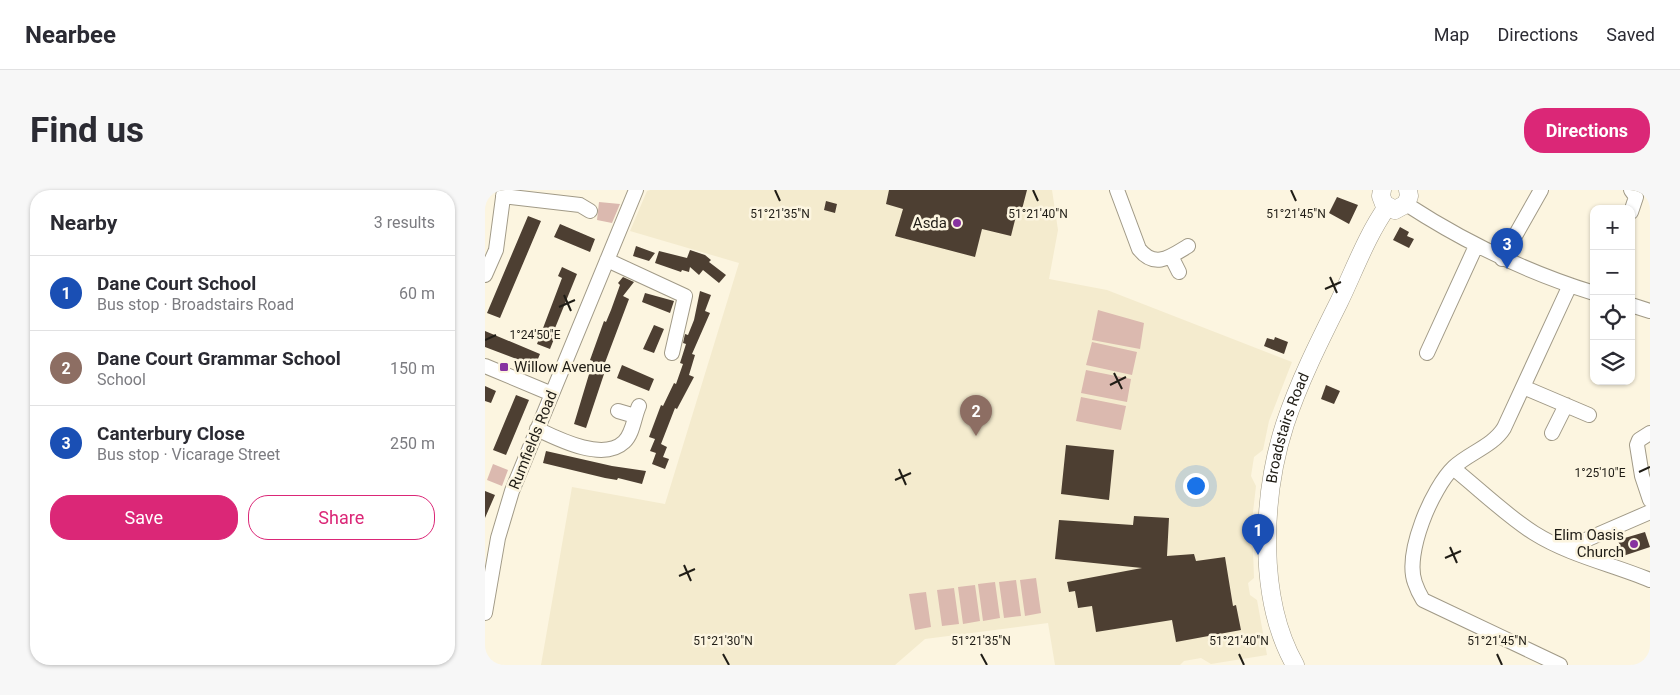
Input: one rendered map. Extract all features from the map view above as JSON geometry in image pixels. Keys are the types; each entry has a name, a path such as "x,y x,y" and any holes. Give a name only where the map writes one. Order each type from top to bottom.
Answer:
{"main road":[{"path":"1382,190 1382,200 1387,208 1395,210 1407,197"},
{"name":"Broadstairs Road","path":"1290,664 1273,604 1267,550 1272,484 1285,425 1303,376 1359,260 1387,208"}],"street":[{"name":"Rumfields Road","path":"485,614 504,515 537,429 636,190"},
{"path":"1117,190 1139,249 1151,260 1160,260 1171,256 1188,246"},
{"path":"1502,259 1541,190"},
{"path":"1631,190 1636,197 1633,205"},
{"path":"485,276 496,250 503,193 580,205 591,211"},
{"path":"1407,197 1476,246 1502,259 1570,286 1590,292"},
{"path":"1427,343 1476,246"},
{"path":"1171,256 1179,272"},
{"path":"607,260 689,297 672,353"},
{"path":"1560,665 1423,600 1414,582 1414,550 1423,519 1434,493 1453,468 1469,454 1499,437 1570,286"},
{"path":"1635,306 1650,311"},
{"path":"485,366 552,394"},
{"path":"1523,387 1589,416"},
{"path":"1552,434 1566,405"},
{"path":"537,429 575,446 603,450 617,448 625,441 637,411 618,411"},
{"path":"1650,433 1639,440 1637,445 1642,476 1650,500"},
{"path":"1453,468 1533,533 1591,560 1650,580"},
{"path":"1567,548 1650,512"}],"shaded area":[{"path":"1052,190 1058,230 1049,279 1107,290 1292,362 1269,421 1263,450 1254,457 1251,476 1256,486 1252,521 1254,578 1248,583 1250,595 1257,600 1267,655 1211,664 1201,658 1184,661 1180,665 1055,665 1048,623 925,639 895,665 541,665 572,487 665,504 739,263 630,231 647,191"},
{"path":"599,202 620,204 612,223 597,220"},
{"path":"1098,310 1144,323 1140,349 1092,340"},
{"path":"1092,342 1137,352 1132,375 1086,365"},
{"path":"1086,370 1131,379 1127,402 1081,393"},
{"path":"1081,397 1126,406 1121,430 1076,421"},
{"path":"493,464 508,470 502,486 487,480"},
{"path":"1036,578 1041,613 1025,616 1020,580"},
{"path":"1016,580 1021,616 1004,618 999,582"},
{"path":"995,582 1000,618 983,621 978,584"},
{"path":"975,585 980,621 963,624 958,587"},
{"path":"954,588 959,624 942,626 937,590"},
{"path":"926,592 931,627 915,630 909,594"}],"building":[{"name":"Asda","path":"889,190 1027,190 1020,217 1016,216 1011,236 982,229 975,257 895,236 903,209 886,204"},
{"path":"1337,197 1358,205 1349,224 1329,213"},
{"path":"826,201 837,204 835,213 824,210"},
{"path":"528,216 541,221 500,318 487,313"},
{"path":"560,224 595,239 590,252 554,237"},
{"path":"1400,227 1409,232 1407,236 1414,239 1409,248 1393,240"},
{"path":"636,246 655,253 649,261 633,256"},
{"path":"690,250 705,255 711,260 709,262 726,275 719,283 703,270 699,275 690,267 689,272 682,270 681,272 655,263 659,251 687,258"},
{"path":"562,267 577,274 551,338 554,339 550,349 537,344 562,278 558,276"},
{"path":"623,277 634,282 623,296 629,299 603,368 606,368 586,428 574,424 593,361 590,360 604,321 606,322 611,310 620,285 618,283"},
{"path":"700,291 711,295 705,311 710,313 692,354 695,355 689,375 694,377 677,409 675,408 661,444 667,447 663,457 669,459 665,469 652,464 656,453 650,451 655,439 649,437 661,405 663,406 674,383 676,384 683,364 680,363 686,344 683,343 685,334 688,335 694,320"},
{"path":"645,293 674,301 670,313 642,302"},
{"path":"654,325 664,329 654,353 643,349"},
{"path":"485,331 540,354 535,366 485,347"},
{"path":"1275,337 1288,342 1284,354 1264,346 1267,338 1274,340"},
{"path":"622,365 654,379 649,391 617,378"},
{"path":"1326,385 1340,391 1334,404 1321,399"},
{"path":"485,386 496,391 491,403 485,401"},
{"path":"516,395 529,400 506,455 493,450"},
{"path":"1066,445 1114,450 1109,500 1061,494"},
{"path":"546,451 612,466 646,471 642,484 618,478 617,480 605,478 543,463"},
{"path":"485,491 495,495 485,518"},
{"path":"1134,516 1169,518 1167,556 1194,554 1196,561 1225,557 1233,606 1236,605 1241,630 1176,642 1172,620 1096,632 1092,606 1078,608 1075,591 1069,592 1067,582 1142,568 1055,559 1059,520 1133,525"},
{"name":"Elim Oasis Church","path":"1645,532 1650,547 1623,556 1618,540"}],"place":[{"name":"Asda","path":"957,223"},
{"name":"Canterbury Close","path":"1507,269"},
{"name":"Willow Avenue","path":"504,367"},
{"name":"Dane Court Grammar School","path":"976,436"},
{"name":"Elim Oasis Church","path":"1634,544"},
{"name":"Dane Court School","path":"1258,555"}]}
